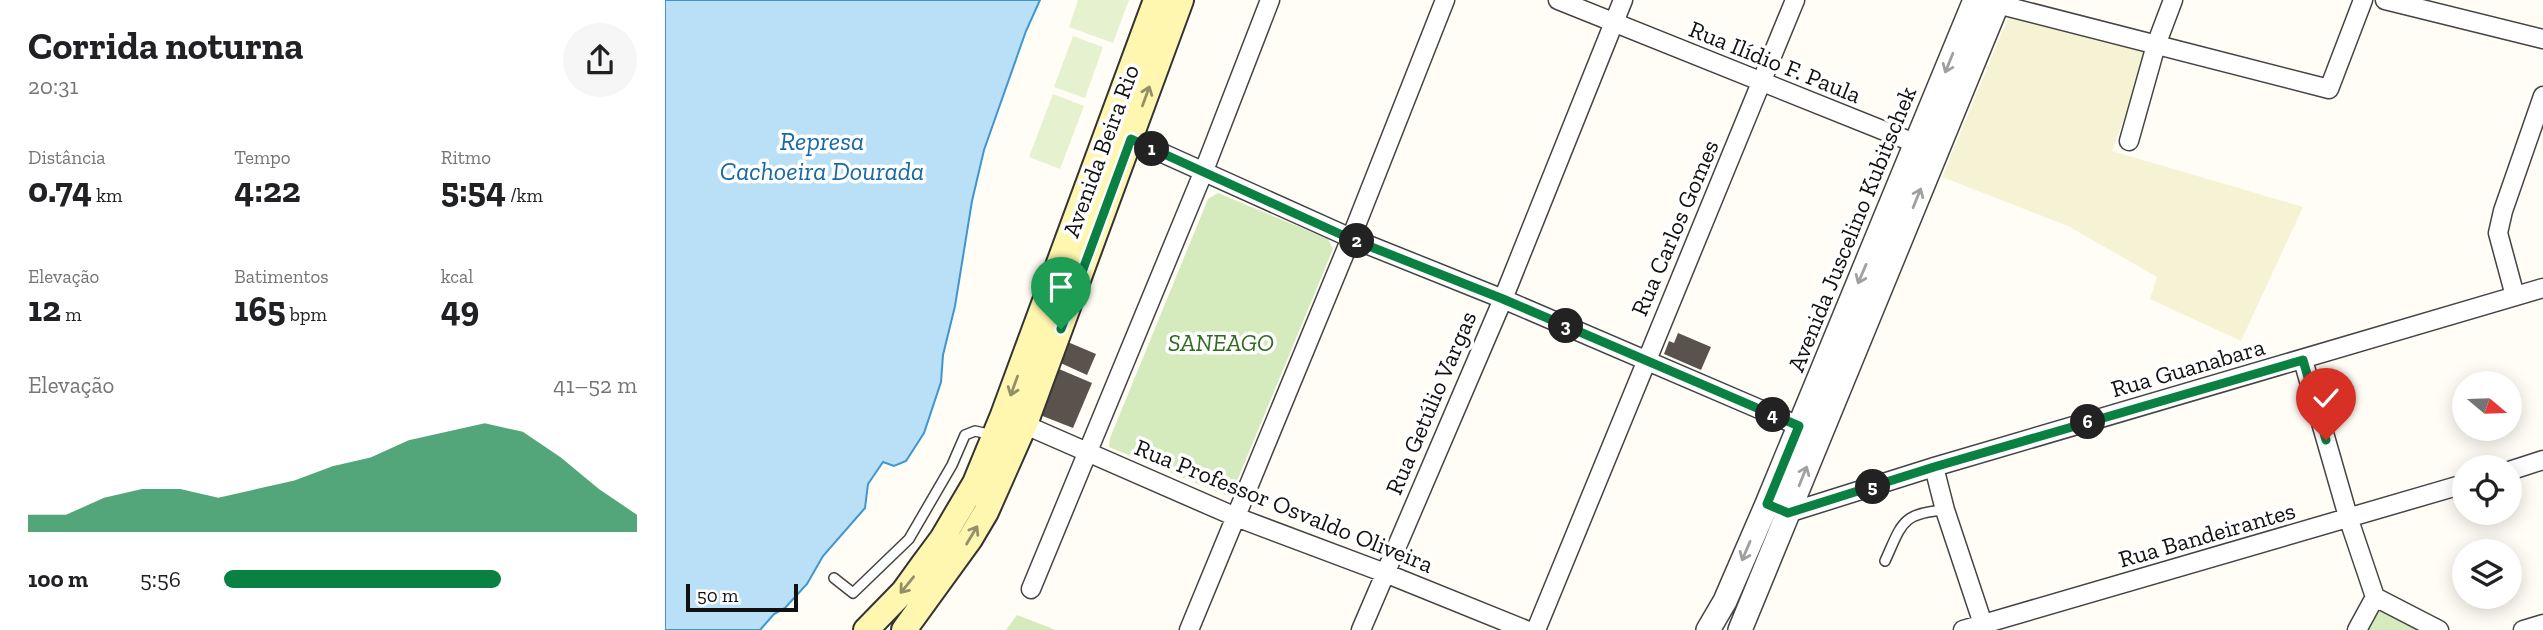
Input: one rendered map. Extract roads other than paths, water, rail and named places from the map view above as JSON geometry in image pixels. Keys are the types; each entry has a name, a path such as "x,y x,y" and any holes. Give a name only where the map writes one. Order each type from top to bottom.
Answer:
{"main road":[{"name":"Avenida Beira Rio","path":"904,630 971,540 986,512 1008,425 1156,0"},
{"name":"Avenida Beira Rio","path":"866,630 904,591 942,539 1008,425 1131,139 1181,0"}],"street":[{"path":"1031,589 1203,173 1271,0"},
{"path":"1188,630 1351,239 1445,0"},
{"name":"Rua Ilídio F. Paula","path":"1558,0 1926,148"},
{"name":"Rua Getúlio Vargas","path":"1361,630 1503,299 1623,0"},
{"name":"Rua Carlos Gomes","path":"1536,630 1795,0"},
{"path":"2129,141 2156,45 2173,0"},
{"path":"1987,6 2329,89 2363,0"},
{"path":"2385,0 2543,39"},
{"name":"Avenida Juscelino Kubitschek","path":"1740,630 1788,513 1839,360 1987,6"},
{"path":"2515,296 2498,233 2503,211 2543,96"},
{"path":"1131,139 1351,239 1503,299 1799,426"},
{"name":"Rua Guanabara","path":"1788,513 1934,467 2543,288"},
{"name":"Avenida Juscelino Kubitschek","path":"1708,630 1725,601 1799,426 1839,360"},
{"path":"2303,360 2349,520 2375,597 2439,630"},
{"name":"Rua Professor Osvaldo Oliveira","path":"1008,425 1087,453 1236,517 1526,630"},
{"path":"2522,467 2543,460"},
{"path":"1934,467 1945,510 1985,627"},
{"name":"Rua Bandeirantes","path":"1963,630 1985,627 2452,488"},
{"path":"1767,504 1788,513"},
{"path":"2357,630 2375,597"},
{"path":"2523,630 2543,624"}],"lane":[{"path":"834,578 853,593 864,584 909,539 965,435 1008,425"},
{"path":"1885,561 1904,522 1914,514 1945,510"}],"water":[{"name":"Represa Cachoeira Dourada","path":"665,0 1040,0 1026,31 984,150 972,201 955,306 943,355 941,382 924,433 906,461 894,466 883,462 868,484 865,508 823,556 807,584 760,630 665,630"}],"park label":[{"name":"SANEAGO","path":"1221,343"}]}
